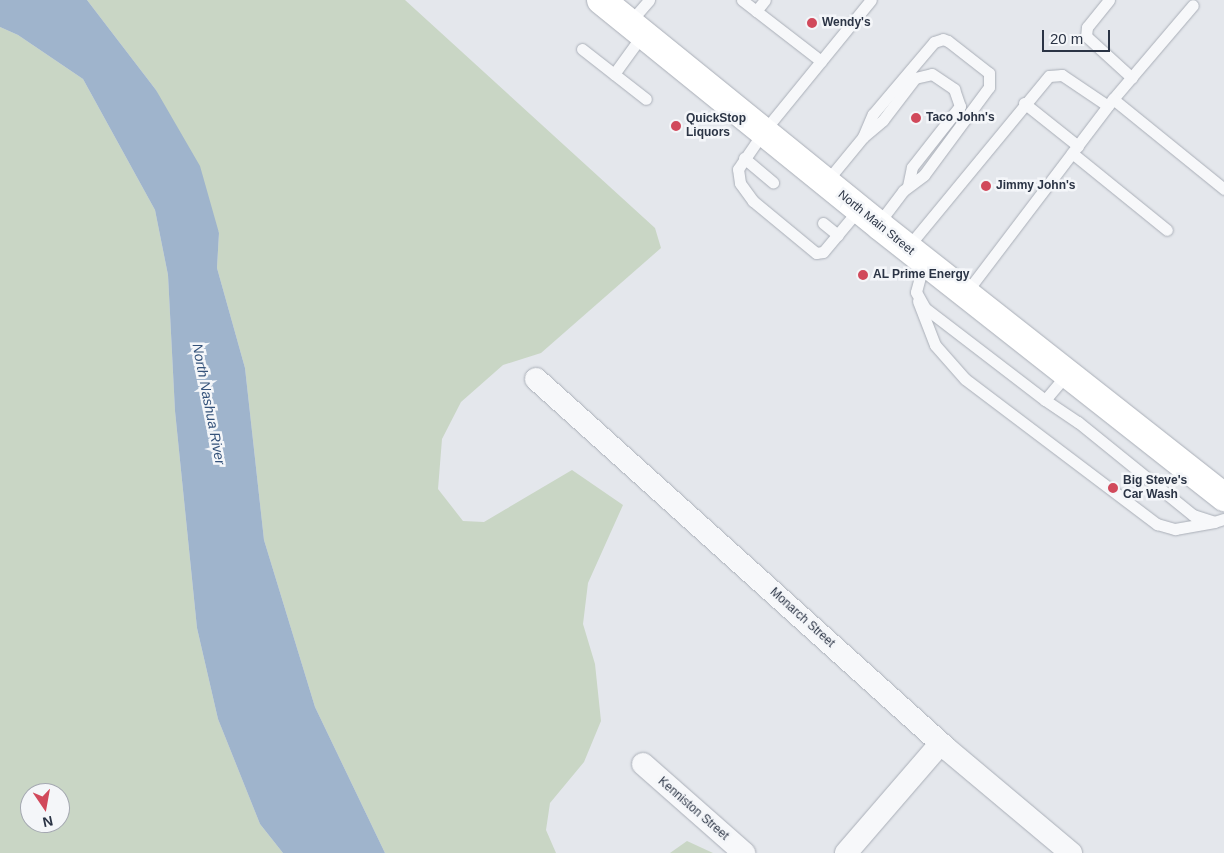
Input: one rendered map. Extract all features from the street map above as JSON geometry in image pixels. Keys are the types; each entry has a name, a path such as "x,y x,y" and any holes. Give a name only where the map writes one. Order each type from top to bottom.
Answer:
{"highway":[{"name":"North Main Street","path":"601,0 965,294 1067,374 1221,489"}],"street":[{"name":"Monarch Street","path":"536,379 941,743 1071,853"},
{"path":"846,853 941,743"},
{"name":"Kenniston Street","path":"643,764 744,853"}],"lane":[{"path":"614,74 649,0"},
{"path":"742,0 758,5 821,61"},
{"path":"758,5 765,0"},
{"path":"863,137 873,114 939,40 948,42 989,73 989,87 924,175 868,217 838,235 823,252 816,253 743,190 738,169 744,158 863,5 871,0"},
{"path":"1109,0 1087,27 1086,36 1132,78"},
{"path":"965,294 1111,103 1193,5"},
{"path":"582,49 646,100"},
{"path":"826,182 863,137 883,120 916,78 932,74 954,90 960,106 912,167 908,186"},
{"path":"1219,520 1175,529 1157,524 965,379 935,345 916,292 916,254 1024,103 1044,80 1056,75 1062,75 1111,103 1224,189"},
{"path":"1024,103 1167,230"},
{"path":"744,158 773,182"},
{"path":"823,223 838,235"},
{"path":"918,300 1045,400 1078,422 1193,515 1219,520"},
{"path":"1045,400 1067,374"}],"green space":[{"path":"87,0 405,0 655,228 661,248 541,353 503,365 461,402 442,439 438,489 463,521 484,522 572,470 623,505 588,583 583,624 595,664 601,721 584,762 550,803 546,830 556,853 385,853 315,707 264,540 245,368 217,268 219,233 156,90"},
{"path":"0,27 18,35 83,79 155,210 168,275 175,411 197,628 218,719 260,824 283,853 0,853"},
{"path":"687,841 713,853 670,853"}],"water":[{"name":"North Nashua River","path":"0,0 87,0 156,90 200,166 219,233 217,268 245,368 264,540 315,707 385,853 283,853 260,824 218,719 197,628 175,411 168,275 155,210 83,79 18,35 0,27"}],"place":[{"name":"Wendy's","path":"812,23"},
{"name":"Taco John's","path":"916,118"},
{"name":"QuickStop Liquors","path":"676,126"},
{"name":"Jimmy John's","path":"986,186"},
{"name":"AL Prime Energy","path":"863,275"},
{"name":"Big Steve's Car Wash","path":"1113,488"}]}
